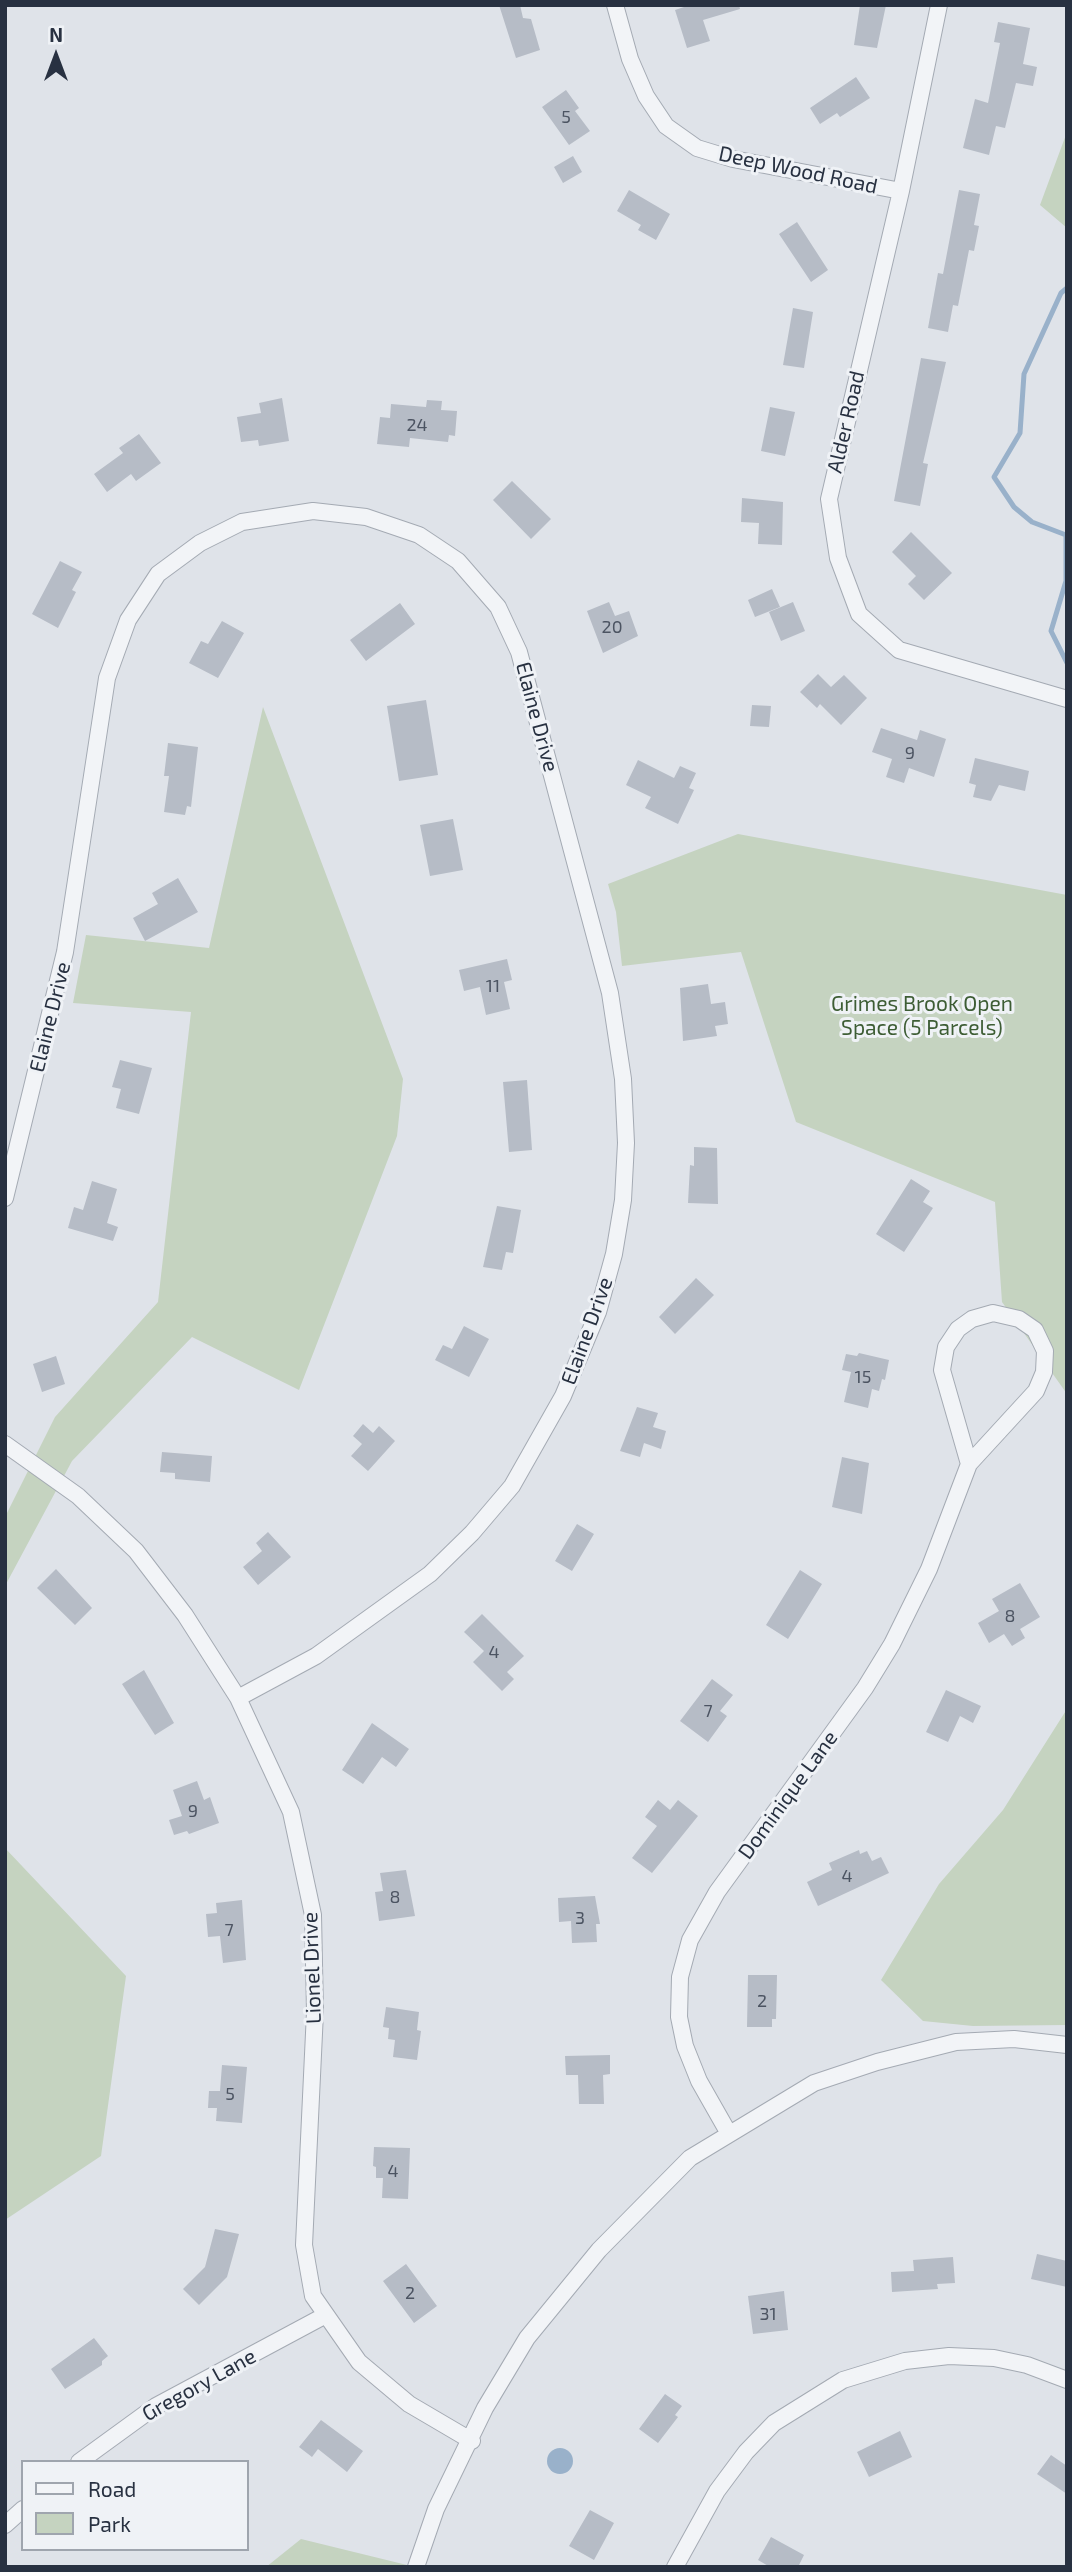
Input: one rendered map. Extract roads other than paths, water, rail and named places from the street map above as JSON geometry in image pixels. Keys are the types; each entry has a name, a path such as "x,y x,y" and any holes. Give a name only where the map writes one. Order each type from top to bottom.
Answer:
{"street":[{"name":"Deep Wood Road","path":"615,5 630,59 646,96 666,126 697,148 733,159 901,191"},
{"name":"Alder Road","path":"939,5 901,191 829,499 838,558 859,614 899,650 1067,699"},
{"name":"Elaine Drive","path":"5,1198 65,952 107,678 128,620 158,574 200,543 242,522 313,511 366,517 419,535 458,561 498,607 519,652 610,993 623,1079 626,1143 623,1200 614,1254 598,1312 563,1396 512,1486 472,1534 430,1574 316,1656 238,1698"},
{"name":"Dominique Lane","path":"728,2132 699,2081 685,2046 678,2017 680,1977 690,1940 718,1892 865,1688 892,1644 929,1569 968,1464 1036,1391 1044,1372 1045,1351 1035,1330 1019,1319 993,1313 972,1319 958,1329 946,1347 942,1370 968,1464"},
{"name":"Lionel Drive","path":"5,1444 78,1496 136,1550 185,1615 238,1698 291,1812 313,1915 315,2012 304,2245 313,2295 324,2316 359,2362 409,2404 472,2441"},
{"path":"416,2567 436,2509 472,2441 485,2408 527,2338 599,2250 690,2158 728,2132 814,2083 956,2042 1014,2039 1067,2045"},
{"name":"Gregory Lane","path":"82,2460 156,2406 324,2316"},
{"path":"675,2567 717,2491 747,2452 774,2423 843,2381 905,2361 949,2356 1005,2360 1067,2380"},
{"path":"5,2525 21,2511"}],"water":[{"path":"560,2448 569,2452 573,2461 569,2470 560,2474 551,2470 547,2461 551,2452"}],"waterway":[{"path":"1067,288 1061,293 1024,374 1020,433 994,477 1014,507 1032,522 1066,535 1066,581 1051,631 1067,663"}],"park label":[{"name":"Grimes Brook Open Space (5 Parcels)","path":"922,1016"}]}
